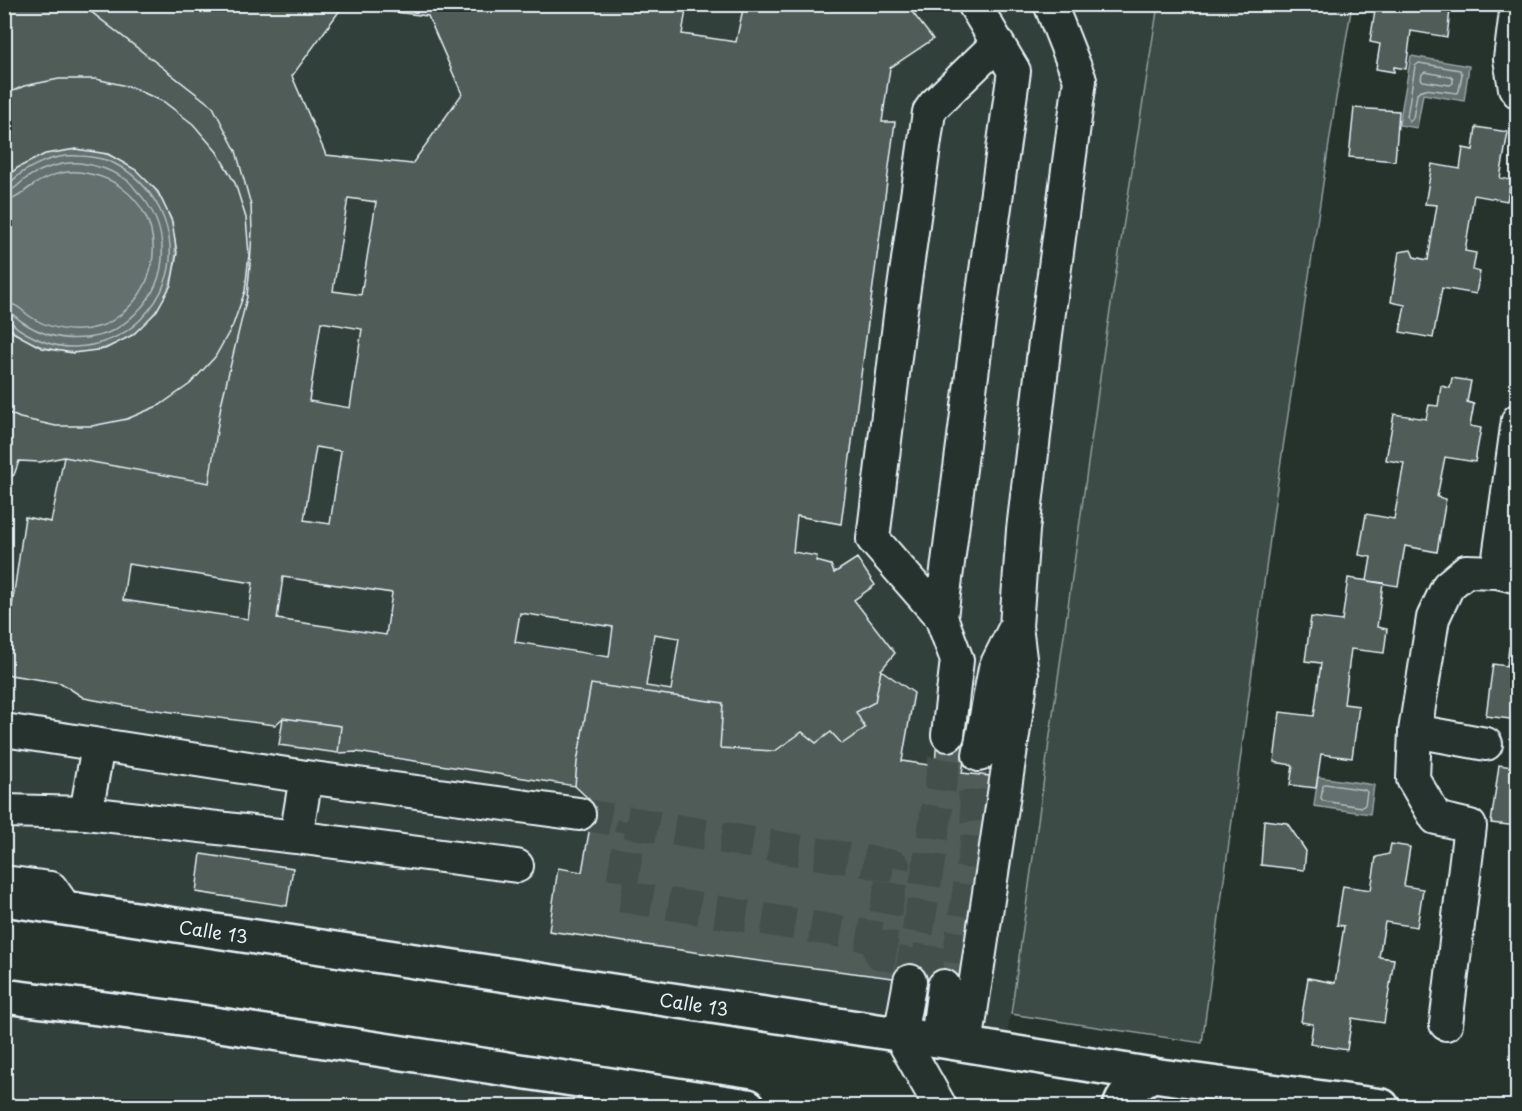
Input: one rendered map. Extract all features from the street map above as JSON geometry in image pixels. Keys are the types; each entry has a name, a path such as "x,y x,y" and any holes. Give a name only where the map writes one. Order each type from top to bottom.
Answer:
{"main road":[{"name":"Calle 13","path":"4,899 951,1042 1153,1075 1382,1107"},
{"path":"4,996 180,1019 748,1107"},
{"path":"1120,1107 1123,1097 1136,1083 1153,1075"}],"lane":[{"path":"940,617 1014,71 974,4"},
{"path":"1517,4 1510,59 1515,88 1518,92"},
{"path":"951,1042 1022,675 1016,626 1023,530 1080,80 1052,6"},
{"path":"948,735 957,660 940,617 873,540 900,316 929,112 997,44"},
{"path":"1446,1024 1470,826 1436,818 1413,779 1415,731 1433,618 1448,586 1466,572 1508,574 1518,420"},
{"path":"979,755 995,668 1016,626"},
{"path":"4,730 306,777 579,814"},
{"path":"1415,731 1486,744"},
{"path":"86,813 98,746"},
{"path":"296,837 306,777"},
{"path":"4,811 86,813 296,837 517,866"},
{"path":"4,882 51,888 65,908"},
{"path":"910,981 900,1035 940,1107"},
{"path":"944,986 951,1042"}],"shaded area":[{"path":"5,5 1158,5 1104,349 1005,1051 5,899"},
{"path":"1158,5 1352,5 1276,494 1202,1043 1011,1014 1104,349"},
{"path":"5,996 748,1106 5,1106"}],"water":[{"path":"1411,56 1469,66 1464,101 1423,94 1417,128 1399,125"},
{"path":"76,149 112,157 134,169 155,190 168,212 174,236 175,261 169,285 158,308 141,327 112,345 98,350 76,353 37,345 17,334 5,323 5,180 17,168 45,154"},
{"path":"1318,777 1374,785 1370,814 1314,806"}],"building":[{"path":"4,4 81,4 213,107 236,151 251,205 250,265 247,297 221,405 209,483 64,457 40,462 19,461 14,475 4,481 4,411 20,418 56,426 92,426 127,419 160,405 190,384 215,357 233,325 245,291 249,254 246,218 235,183 217,152 193,124 164,102 131,87 96,79 59,79 24,86 4,95"},
{"path":"81,4 687,4 682,34 736,42 744,4 906,4 933,39 890,68 882,122 895,122 841,524 797,516 793,552 817,556 816,561 831,565 834,573 857,558 875,585 854,600 895,653 881,670 875,702 856,712 865,728 842,744 831,732 816,743 802,732 775,751 720,748 723,703 591,684 575,786 357,752 338,753 341,726 283,718 275,725 133,707 84,698 61,683 4,674 25,517 51,522 64,457 209,483 221,405 247,297 252,232 251,205 236,151 213,107","holes":["343,6 428,16 462,94 412,164 326,155 292,76","348,198 376,202 361,295 333,291","321,322 362,329 350,408 309,401","316,447 341,451 330,524 304,520","128,564 253,583 248,619 123,600","283,577 392,593 386,635 277,619","520,613 613,627 609,657 515,642","654,634 679,638 671,690 646,686"]},
{"path":"1376,4 1447,4 1446,9 1450,10 1447,37 1411,31 1406,69 1394,67 1394,72 1376,69 1380,44 1370,42"},
{"path":"59,79 96,79 131,87 164,102 193,124 217,152 235,183 246,218 249,254 245,291 233,325 215,357 190,384 160,405 127,419 92,426 56,426 20,418 4,411 4,323 14,333 42,348 73,353 105,349 133,335 156,312 171,285 177,253 172,221 158,192 136,170 108,154 76,149 45,154 17,168 4,180 4,95 24,86"},
{"path":"1354,108 1399,111 1395,161 1349,157"},
{"path":"1476,127 1508,132 1500,178 1511,180 1507,201 1474,195 1465,251 1476,253 1473,270 1480,272 1476,294 1442,288 1433,338 1400,332 1405,305 1391,302 1399,252 1411,250 1414,257 1428,260 1437,205 1425,204 1432,164 1460,169 1463,148 1473,150"},
{"path":"1452,378 1471,381 1467,402 1474,404 1470,426 1481,428 1475,462 1445,457 1437,497 1446,499 1437,552 1405,546 1398,586 1367,581 1371,557 1359,555 1366,514 1394,519 1404,463 1386,460 1394,414 1426,419 1429,405 1438,406 1441,386 1450,388"},
{"path":"1348,578 1383,583 1377,627 1387,629 1384,653 1351,649 1344,704 1359,706 1352,758 1321,754 1316,788 1290,785 1293,765 1274,762 1280,712 1314,716 1321,663 1305,661 1311,617 1342,621"},
{"path":"1509,647 1518,648 1518,720 1486,716 1493,664 1507,666"},
{"path":"881,670 914,693 902,761 935,766 937,736 967,742 962,773 999,777 964,989 549,931 558,868 582,872 594,804 575,786 591,684 723,703 720,748 775,751 802,732 816,743 831,732 842,744 865,728 856,712 875,702"},
{"path":"283,718 341,726 338,753 279,745"},
{"path":"1518,724 1518,826 1491,823 1499,765 1512,767"},
{"path":"1264,820 1287,823 1306,851 1304,870 1261,865"},
{"path":"1391,844 1410,847 1404,886 1423,889 1417,927 1385,922 1379,957 1394,959 1384,1023 1352,1018 1347,1050 1310,1044 1313,1024 1301,1022 1308,978 1335,983 1344,926 1337,925 1343,886 1371,890 1376,857 1389,854"},
{"path":"201,854 293,868 287,906 196,892"},
{"path":"1518,906 1518,933 1513,932"},
{"path":"1518,994 1518,1034 1511,1035"}],"tunnel":[{"path":"910,980 948,735"},
{"path":"881,938 879,951 881,954 957,966 978,827 974,790"},
{"path":"579,814 894,866 881,938 620,896 632,822"}]}
